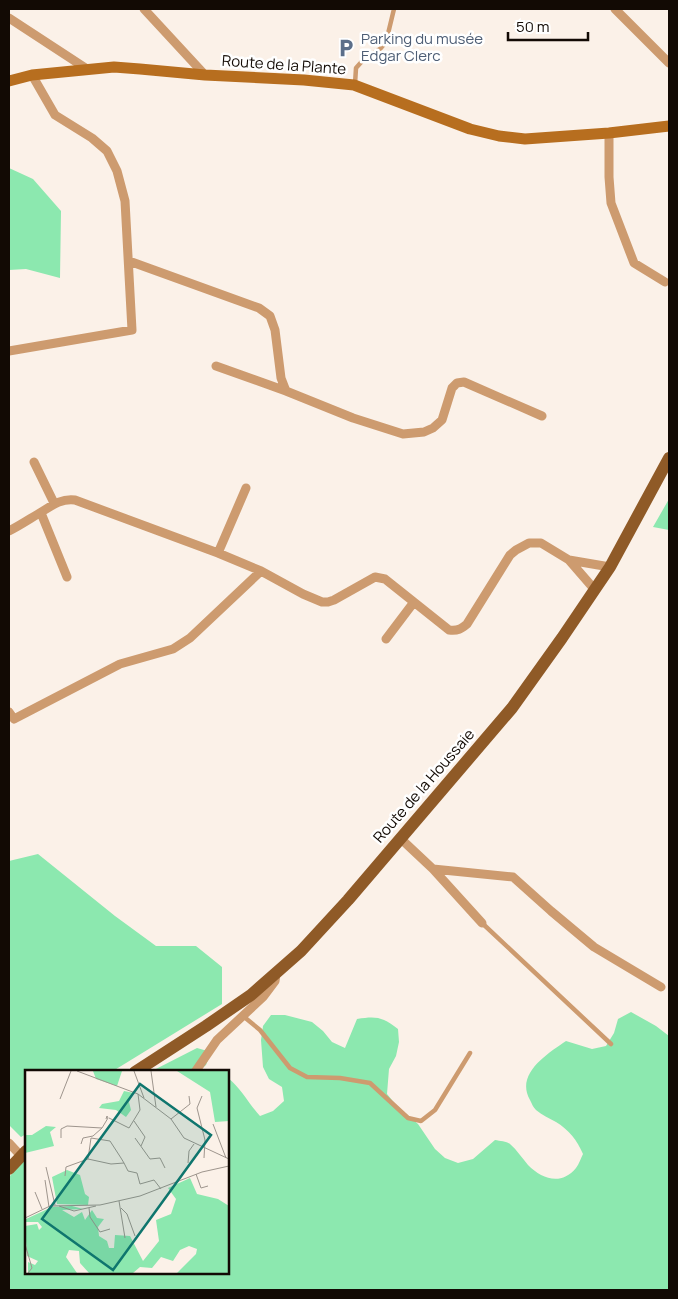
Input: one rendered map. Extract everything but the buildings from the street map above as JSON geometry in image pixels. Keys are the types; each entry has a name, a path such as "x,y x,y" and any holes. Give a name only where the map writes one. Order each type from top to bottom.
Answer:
{"main road":[{"name":"Route de la Plante","path":"9,81 32,74 114,67 354,85 470,128 499,136 525,140 669,126"},
{"name":"Route de la Houssaie","path":"138,1070 251,995 308,944 348,900 512,708 610,567 669,458"},
{"path":"9,1169 24,1153"}],"street":[{"path":"144,9 205,75"},
{"path":"615,9 669,63"},
{"path":"9,18 87,69"},
{"path":"9,351 132,330 125,200 117,172 107,151 92,138 54,115 32,74"},
{"path":"609,133 609,176 612,203 634,262 665,282"},
{"path":"129,261 259,308 270,316 275,330 281,378 286,391"},
{"path":"216,366 353,418 403,434 424,432 433,428 442,420 452,388 457,383 464,382 542,416"},
{"path":"34,462 54,504"},
{"path":"218,553 246,488"},
{"path":"9,530 54,504 68,499 75,500 218,553 261,571 322,602 334,600 375,577 385,578 449,630 456,631 467,624 510,555 529,543 541,543 569,560 595,590"},
{"path":"41,513 67,577"},
{"path":"569,560 610,567"},
{"path":"10,719 120,664 173,649 182,644 261,571"},
{"path":"386,639 414,602"},
{"path":"400,838 434,869 482,924"},
{"path":"434,869 513,877 550,912 594,947 661,987"},
{"path":"196,1070 218,1040 263,997 276,981 276,974"},
{"path":"9,1143 24,1153"}],"lane":[{"path":"354,85 356,68 364,59 380,49 386,42 394,9"},
{"path":"482,924 611,1044"},
{"path":"243,1016 260,1030 290,1068 307,1077 340,1078 370,1083 408,1118 421,1121 435,1110 470,1053"}],"green space":[{"path":"9,168 33,179 61,211 60,278 26,269 9,270"},
{"path":"669,499 669,530 653,527"},
{"path":"38,854 115,916 156,946 196,946 222,967 222,1004 115,1070 25,1070 25,1135 21,1137 9,1125 9,861"},
{"path":"631,1012 656,1026 669,1036 669,1290 9,1290 9,1177 25,1159 25,1274 229,1274 229,1079 237,1086 260,1116 273,1111 284,1101 282,1087 269,1079 263,1067 261,1040 263,1026 271,1015 285,1015 312,1022 332,1042 345,1048 357,1019 379,1018 388,1022 398,1029 399,1042 396,1056 389,1069 387,1094 396,1105 418,1124 435,1149 445,1158 458,1163 473,1159 495,1140 505,1142 513,1146 533,1170 545,1177 558,1179 570,1174 576,1168 583,1154 569,1132 533,1107 526,1091 530,1073 542,1059 566,1041 592,1049 606,1046 614,1033 618,1019"},
{"path":"197,1048 211,1052 206,1065 200,1070 154,1070"}],"place":[{"name":"Parking du musée Edgar Clerc","path":"346,48"}]}
